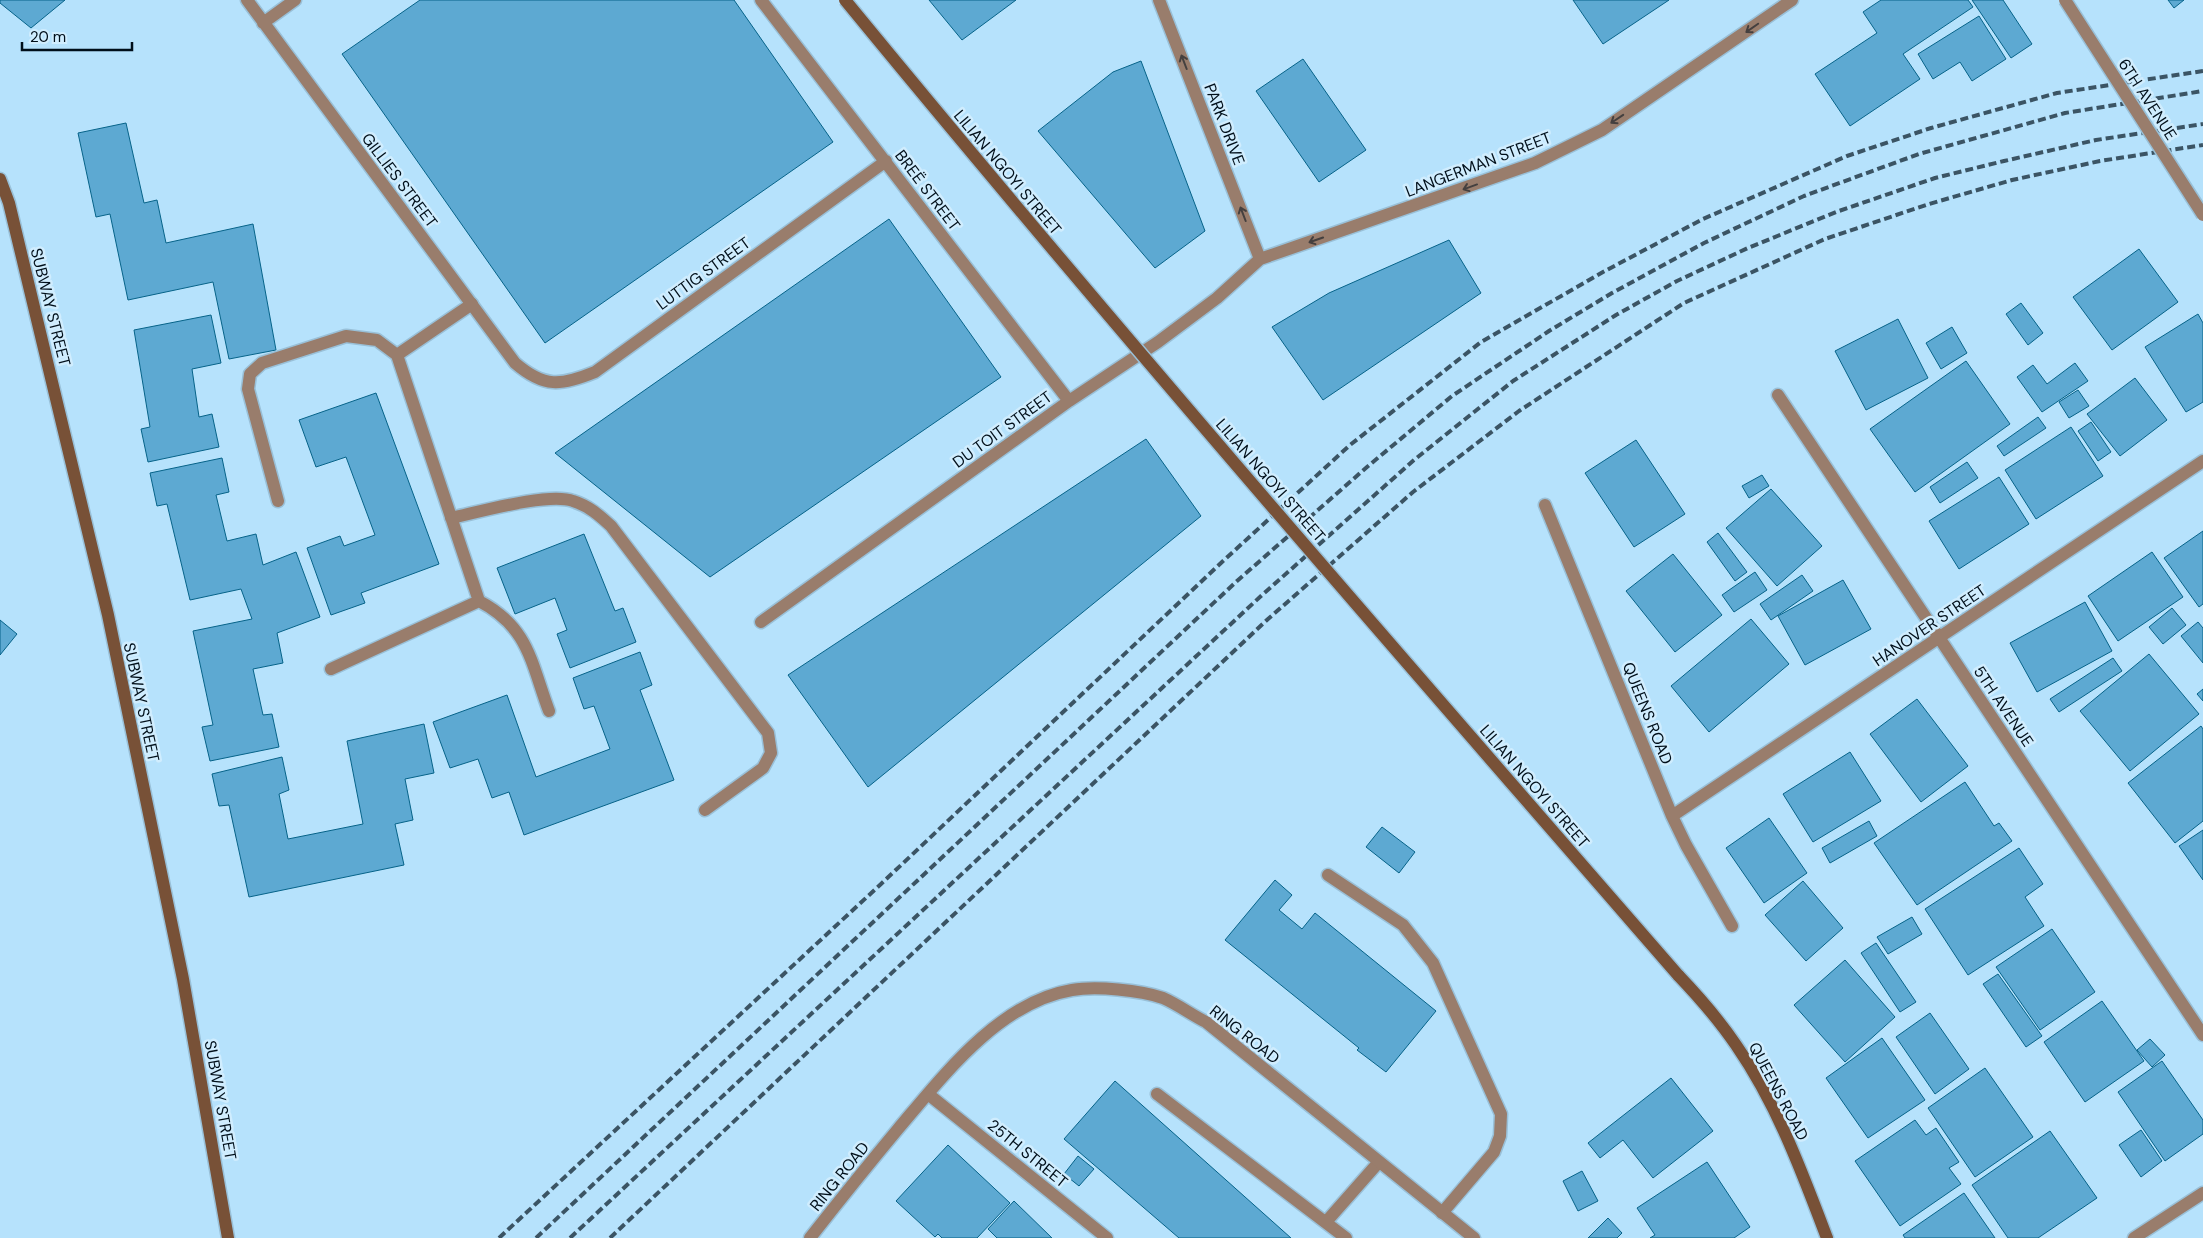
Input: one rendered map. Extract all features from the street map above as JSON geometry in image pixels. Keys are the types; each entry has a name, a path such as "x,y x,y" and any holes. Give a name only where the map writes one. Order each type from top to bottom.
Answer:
{"street":[{"name":"GILLIES STREET","path":"247,0 515,363 530,376"},
{"path":"263,22 295,0"},
{"name":"BREË STREET","path":"760,0 886,161 1069,401"},
{"name":"LILIAN NGOYI STREET","path":"845,0 1024,217 1381,634 1678,975"},
{"name":"PARK DRIVE","path":"1159,0 1260,259"},
{"name":"LANGERMAN STREET","path":"1260,259 1535,163 1602,130 1792,0"},
{"name":"6TH AVENUE","path":"2065,0 2203,215"},
{"name":"LUTTIG STREET","path":"530,376 552,382 573,381 595,372 886,161"},
{"name":"SUBWAY STREET","path":"0,179 9,203 108,615 183,979 228,1238"},
{"name":"DU TOIT STREET","path":"760,622 1069,401 1158,342 1217,298 1260,259"},
{"path":"397,356 472,304"},
{"path":"278,501 248,389 250,374 262,363 346,336 377,340 397,356 479,601 497,610 521,636 549,712"},
{"name":"5TH AVENUE","path":"1778,395 2203,1035"},
{"name":"HANOVER STREET","path":"1672,816 2203,461"},
{"path":"451,518 546,499 571,500 593,510 611,526 768,733 771,753 763,768 705,810"},
{"name":"QUEENS ROAD","path":"1545,506 1672,816 1686,845 1732,926"},
{"path":"331,669 479,601"},
{"path":"1328,875 1403,926 1433,963 1502,1114 1500,1136 1494,1152 1442,1212"},
{"name":"QUEENS ROAD","path":"1678,975 1708,1008 1737,1046 1760,1084 1786,1133 1827,1238"},
{"name":"RING ROAD","path":"810,1238 928,1094 975,1042 1007,1018 1036,1002 1072,990 1111,989 1162,998 1206,1022 1378,1163 1474,1238"},
{"name":"25TH STREET","path":"928,1094 1107,1238"},
{"path":"1157,1094 1346,1238"},
{"path":"1326,1222 1378,1163"},
{"path":"2134,1238 2203,1192"}],"building":[{"path":"0,0 65,0 31,28 0,3"},
{"path":"420,0 734,0 833,142 545,343 342,54"},
{"path":"929,0 1016,0 962,40"},
{"path":"1573,0 1669,0 1603,44"},
{"path":"1881,0 1968,0 1973,7 1903,54 1920,79 1850,126 1815,74 1877,33 1863,12"},
{"path":"1972,0 2003,0 2032,44 2011,58"},
{"path":"2168,0 2184,0 2174,8"},
{"path":"1979,16 2006,59 1972,81 1960,62 1933,79 1918,54"},
{"path":"1303,59 1366,150 1319,182 1256,91"},
{"path":"1141,61 1205,231 1155,268 1038,131 1113,72"},
{"path":"126,123 144,203 157,200 166,243 253,224 276,350 229,359 213,282 128,300 110,214 96,217 78,133"},
{"path":"889,219 1001,377 710,577 555,453"},
{"path":"1449,240 1481,293 1323,400 1272,327 1329,293"},
{"path":"2139,249 2178,302 2112,350 2073,297"},
{"path":"2021,303 2043,333 2028,345 2006,314"},
{"path":"2198,314 2203,323 2203,402 2186,412 2145,347"},
{"path":"211,315 221,363 192,369 199,417 212,414 219,447 148,462 141,429 150,427 134,330"},
{"path":"1898,319 1928,378 1866,410 1835,351"},
{"path":"1952,327 1967,353 1941,369 1926,343"},
{"path":"1966,361 2010,424 1915,492 1870,429"},
{"path":"2075,363 2088,381 2042,412 2017,377 2033,365 2047,384"},
{"path":"2135,378 2167,420 2120,456 2087,414"},
{"path":"2078,390 2089,406 2069,418 2059,402"},
{"path":"376,393 439,564 361,593 365,603 331,615 307,548 340,536 344,546 375,535 346,457 316,467 299,420"},
{"path":"2038,417 2046,428 2004,456 1997,446"},
{"path":"2091,422 2111,452 2098,461 2078,431"},
{"path":"2071,427 2103,476 2036,519 2005,470"},
{"path":"1146,439 1201,516 868,787 788,675"},
{"path":"1636,440 1685,514 1634,547 1585,473"},
{"path":"222,458 229,492 216,495 227,541 256,534 263,565 296,552 320,617 277,633 283,663 253,669 263,715 272,714 279,747 210,761 202,727 213,725 193,631 252,619 241,589 190,600 167,504 157,506 150,473"},
{"path":"1967,462 1978,478 1940,503 1930,487"},
{"path":"1762,475 1769,486 1749,498 1742,486"},
{"path":"1999,477 2029,524 1959,569 1929,521"},
{"path":"1771,489 1822,546 1777,586 1726,528"},
{"path":"2203,531 2203,604 2199,607 2164,558"},
{"path":"1718,533 1747,572 1735,581 1707,542"},
{"path":"584,534 615,611 623,608 636,642 570,668 557,634 567,630 555,598 515,614 497,568"},
{"path":"2152,552 2183,597 2118,641 2088,596"},
{"path":"1673,554 1722,615 1675,652 1626,591"},
{"path":"1755,572 1767,590 1734,612 1722,595"},
{"path":"1802,575 1813,591 1771,620 1760,604"},
{"path":"1843,580 1871,629 1805,665 1778,616"},
{"path":"2085,602 2112,651 2037,692 2010,643"},
{"path":"2172,608 2186,625 2163,644 2149,627"},
{"path":"1751,619 1789,664 1709,732 1671,686"},
{"path":"0,620 17,634 0,655"},
{"path":"2198,622 2203,628 2203,663 2181,636"},
{"path":"640,652 652,685 640,690 674,780 524,835 509,792 492,798 478,759 450,768 433,722 507,695 536,777 610,749 594,706 584,709 573,678"},
{"path":"2149,654 2199,714 2130,771 2080,711"},
{"path":"2113,658 2122,671 2059,712 2050,699"},
{"path":"2203,689 2203,701 2197,694"},
{"path":"1917,699 1968,766 1921,802 1870,734"},
{"path":"424,724 434,773 405,779 413,820 395,824 404,865 249,897 229,805 219,806 212,774 282,757 289,790 279,794 288,839 363,824 347,741"},
{"path":"2201,726 2203,729 2203,821 2175,843 2128,783"},
{"path":"1850,752 1881,801 1813,842 1783,794"},
{"path":"1965,782 1994,826 1999,823 2012,841 1917,905 1874,843"},
{"path":"1769,818 1807,873 1764,903 1726,848"},
{"path":"1869,821 1877,836 1830,863 1822,848"},
{"path":"1382,827 1415,852 1399,873 1366,847"},
{"path":"2203,830 2203,880 2179,846"},
{"path":"2019,848 2043,884 2025,897 2044,926 1968,975 1925,909"},
{"path":"1275,880 1292,895 1279,910 1302,929 1315,913 1436,1011 1386,1072 1225,940"},
{"path":"1803,881 1843,928 1806,961 1765,915"},
{"path":"1912,917 1922,934 1888,954 1877,937"},
{"path":"2052,929 2095,992 2040,1030 1996,967"},
{"path":"1876,943 1916,1002 1900,1012 1861,953"},
{"path":"1845,960 1895,1017 1845,1062 1794,1005"},
{"path":"1998,974 2042,1036 2026,1047 1983,984"},
{"path":"2102,1001 2144,1061 2085,1102 2044,1042"},
{"path":"1930,1013 1969,1069 1935,1094 1896,1037"},
{"path":"1882,1038 1925,1100 1868,1138 1826,1078"},
{"path":"2150,1039 2165,1055 2152,1067 2137,1050"},
{"path":"2162,1061 2203,1120 2203,1134 2165,1161 2118,1092"},
{"path":"1985,1068 2033,1137 1975,1177 1928,1108"},
{"path":"1671,1078 1713,1131 1653,1178 1623,1140 1600,1158 1588,1143"},
{"path":"1115,1081 1291,1238 1179,1238 1064,1139"},
{"path":"1915,1120 1926,1135 1936,1128 1959,1162 1949,1168 1961,1184 1900,1226 1855,1161"},
{"path":"2141,1130 2162,1161 2141,1177 2119,1145"},
{"path":"2050,1131 2097,1198 2038,1238 2008,1238 1972,1185"},
{"path":"948,1145 1010,1203 977,1238 942,1238 938,1234 935,1237 896,1201"},
{"path":"1078,1156 1094,1169 1079,1186 1064,1174"},
{"path":"1707,1162 1750,1227 1734,1238 1650,1238 1655,1235 1637,1208"},
{"path":"1582,1171 1598,1201 1578,1211 1563,1181"},
{"path":"1964,1193 1995,1238 1905,1238 1903,1235"},
{"path":"1014,1201 1052,1238 997,1238 988,1229"},
{"path":"1608,1218 1622,1233 1617,1238 1588,1238"}],"railway":[{"path":"499,1238 881,884 1222,562 1350,445 1481,342 1603,272 1703,219 1847,156 1931,128 2057,93 2203,71"},
{"path":"536,1238 1237,581 1367,467 1452,396 1549,331 1612,293 1704,243 1804,196 1919,154 2065,113 2203,91"},
{"path":"570,1238 1261,596 1414,460 1513,381 1616,315 1677,281 1748,248 1836,212 1935,178 2004,161 2096,140 2203,124"},
{"path":"610,1238 1268,619 1413,492 1519,411 1684,303 1825,239 1929,204 2012,180 2100,161 2203,145"}]}
